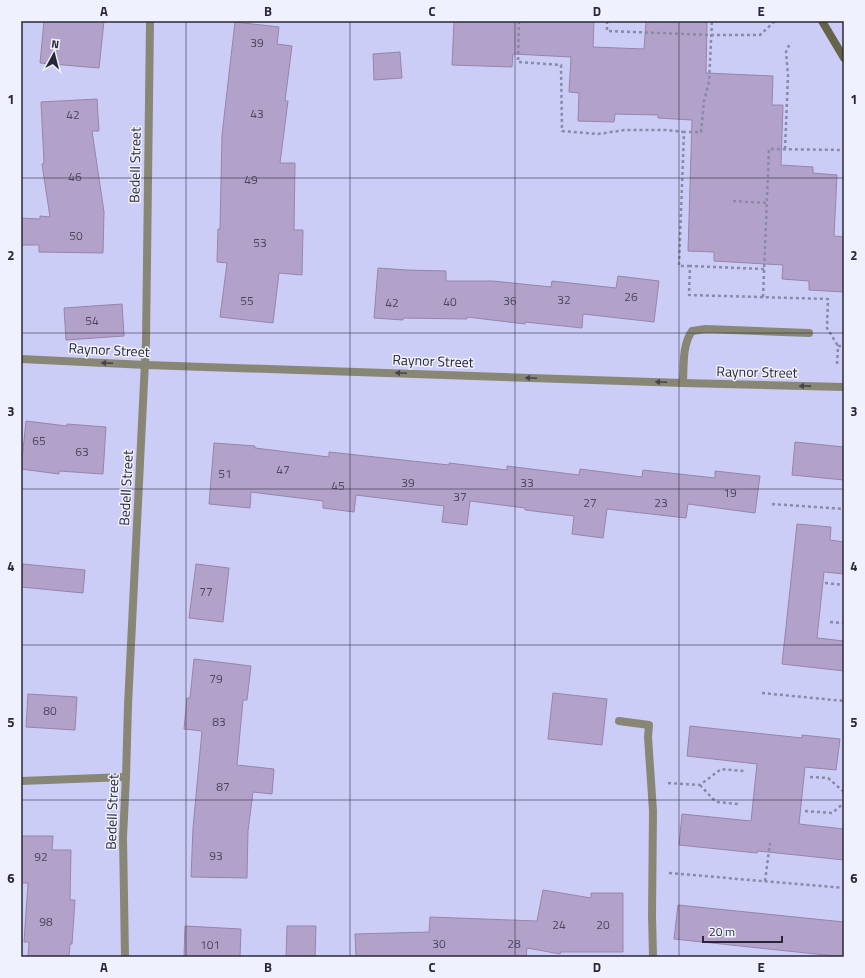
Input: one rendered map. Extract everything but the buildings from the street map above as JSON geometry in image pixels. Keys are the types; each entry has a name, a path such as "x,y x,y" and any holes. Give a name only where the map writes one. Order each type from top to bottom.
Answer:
{"main road":[{"path":"822,21 844,58"}],"street":[{"name":"Bedell Street","path":"125,957 123,838 128,705 146,365 150,21"},
{"path":"683,383 685,349 688,336 692,331 706,329 809,333"},
{"name":"Raynor Street","path":"21,359 146,365 844,387"},
{"path":"619,721 649,725 648,737 653,812 653,957"},
{"path":"21,781 126,777"}],"path":[{"path":"519,21 518,62 561,65 562,132 598,134 625,130 701,132 704,101 709,82 712,21"},
{"path":"607,21 607,31 711,35 760,35 775,21"},
{"path":"785,149 788,76 786,52 787,48 792,43"},
{"path":"684,132 679,266 764,269"},
{"path":"763,297 769,148 844,150"},
{"path":"733,201 767,203"},
{"path":"690,266 689,295 828,299 827,328 838,346 837,364"},
{"path":"838,346 844,346"},
{"path":"772,504 844,509"},
{"path":"825,583 844,585"},
{"path":"830,622 844,623"},
{"path":"762,693 844,701"},
{"path":"663,782 700,785 722,769 744,771"},
{"path":"810,777 828,778 844,792"},
{"path":"700,785 713,799 718,802 738,804"},
{"path":"805,811 832,813 844,803"},
{"path":"765,881 770,843"},
{"path":"665,873 844,888"}]}
